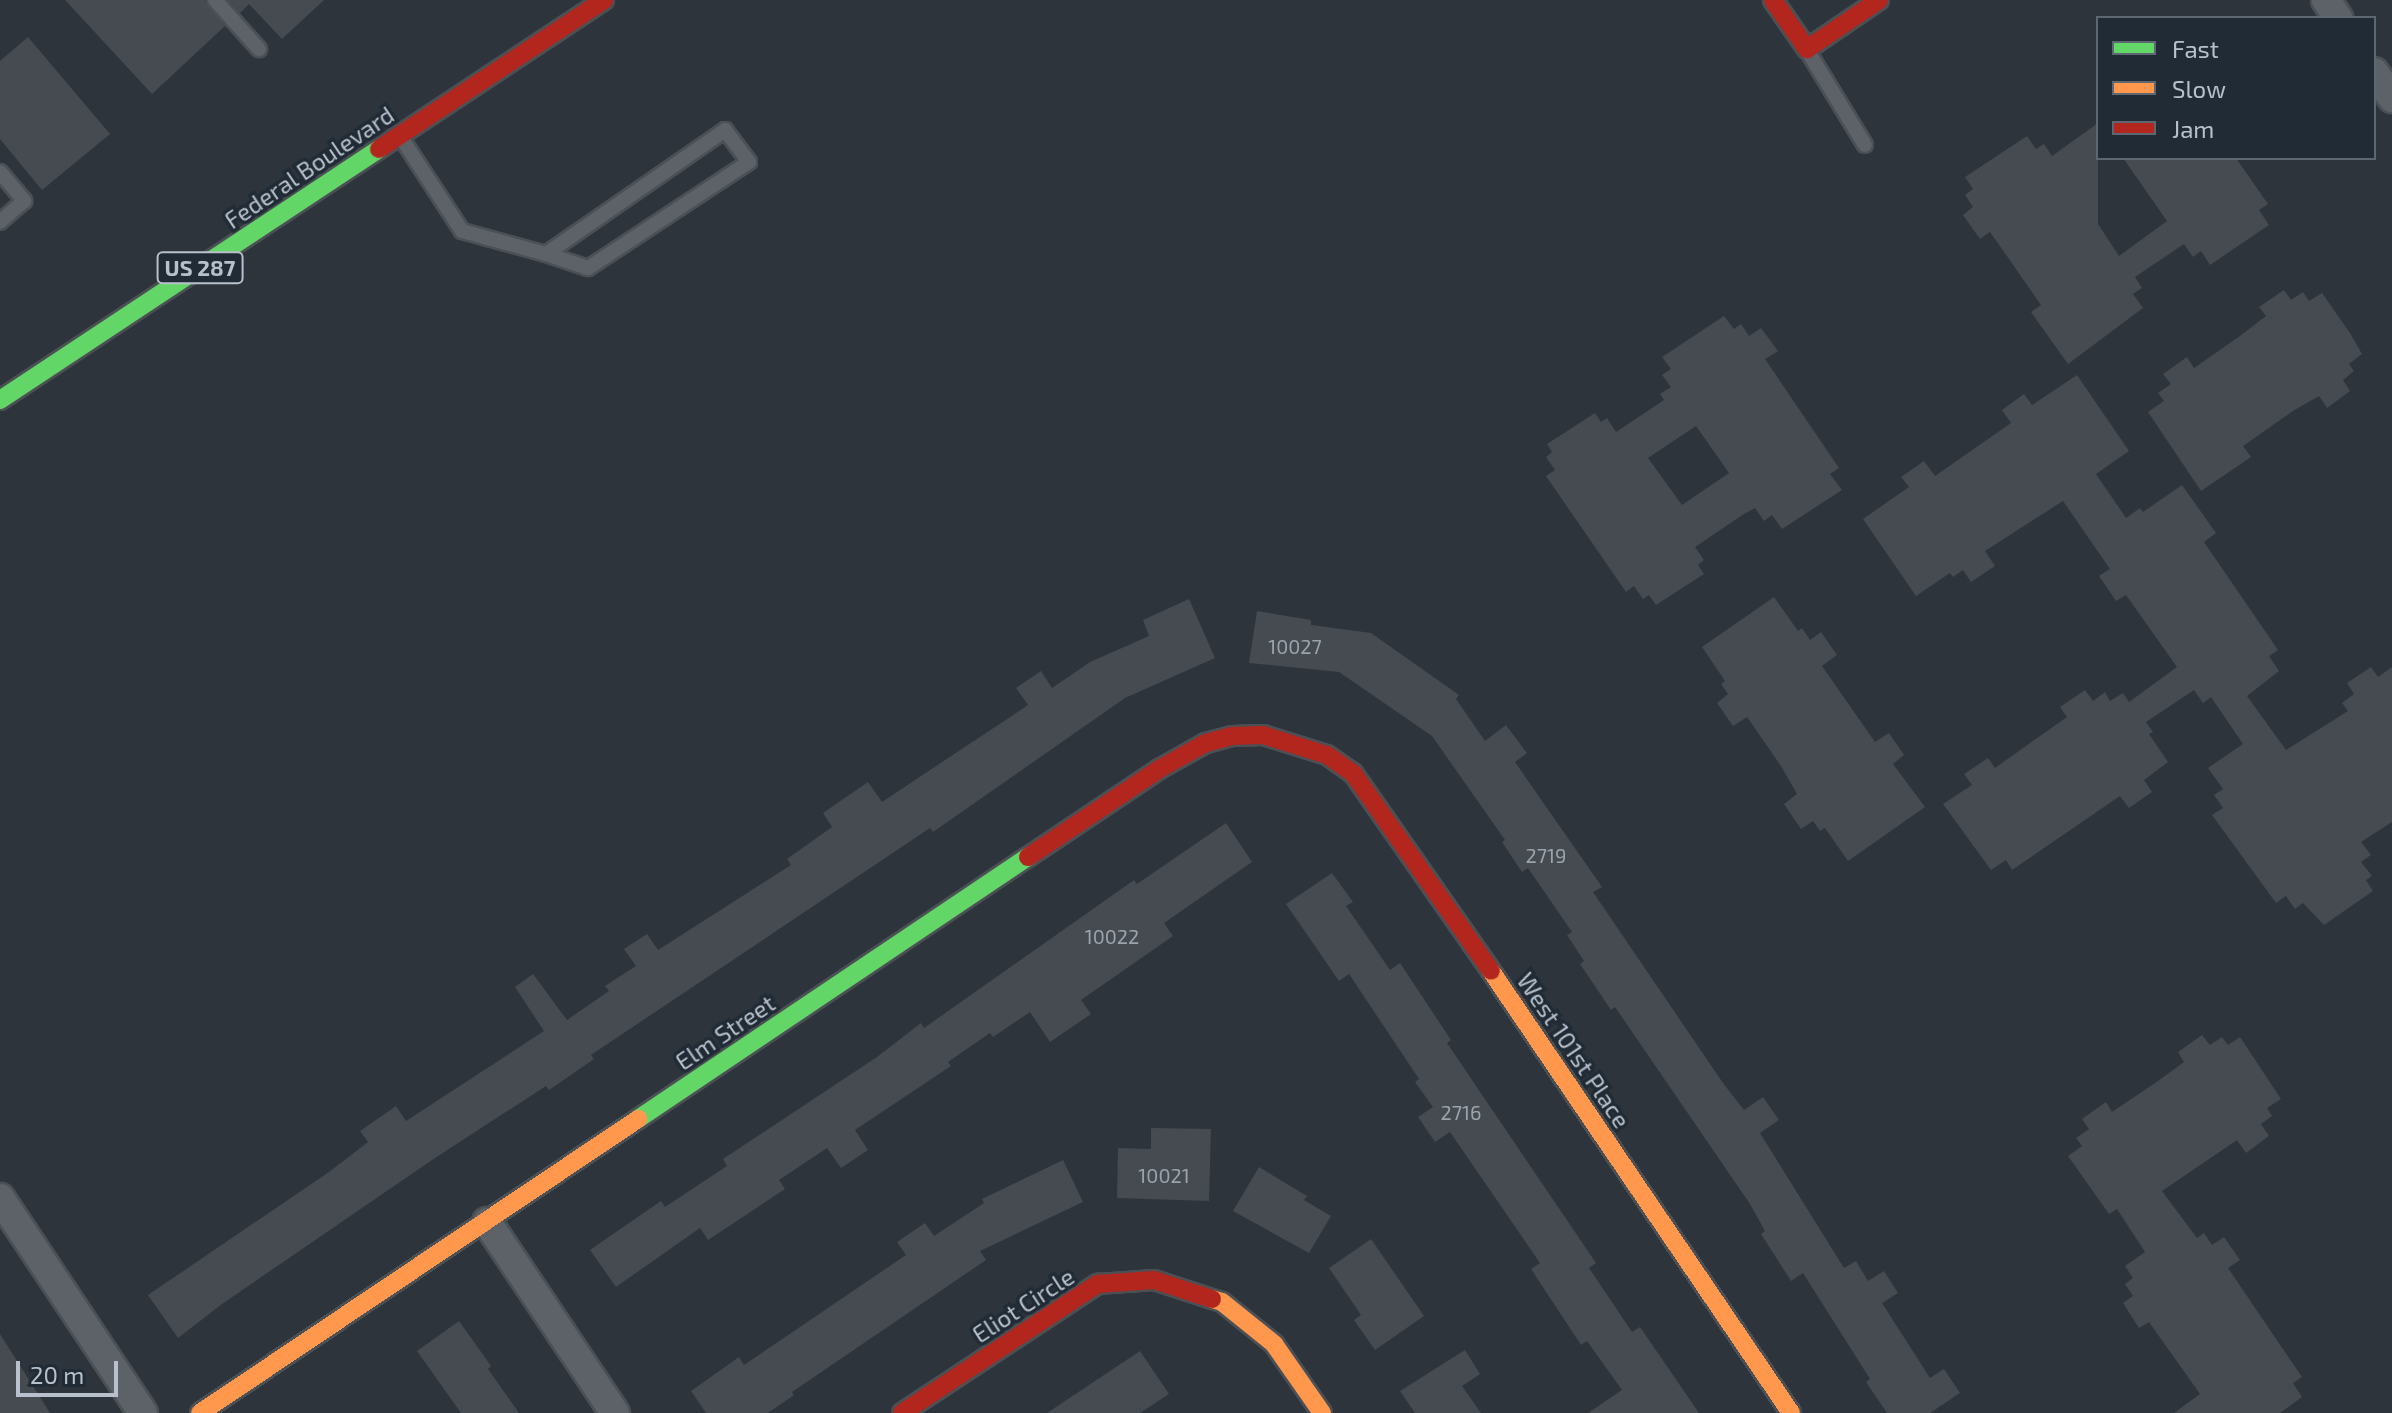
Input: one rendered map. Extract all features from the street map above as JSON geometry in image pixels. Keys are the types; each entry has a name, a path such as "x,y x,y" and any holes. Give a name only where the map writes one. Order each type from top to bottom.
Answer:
{"street":[{"name":"Federal Boulevard","path":"0,400 604,0"},
{"path":"1773,0 1807,49 1879,0"},
{"path":"2376,75 2392,98"},
{"name":"Elm Street","path":"200,1413 1161,768 1206,743 1232,736 1263,735 1291,745"},
{"name":"West 101st Place","path":"1291,745 1327,755 1353,773 1375,800 1791,1413"},
{"path":"0,1198 143,1413"},
{"path":"487,1222 615,1413"},
{"name":"Eliot Circle","path":"902,1413 1098,1284 1154,1280 1222,1302 1274,1344 1322,1413"}],"lane":[{"path":"215,0 259,49"},
{"path":"1807,49 1865,145"},
{"path":"400,135 462,231 588,268 749,162 725,130 546,254"},
{"path":"0,172 24,201 0,222"}],"building":[{"path":"65,0 205,0 225,26 152,94"},
{"path":"228,0 324,0 282,39 249,4 240,13"},
{"path":"28,37 110,134 42,190 0,139 0,61"},
{"path":"2096,124 2098,224 2119,256 2167,221 2124,160 2237,160 2268,204 2259,210 2269,225 2210,265 2201,251 2193,257 2184,244 2135,277 2142,288 2133,294 2143,308 2068,364 2031,312 2041,305 1990,232 1980,239 1963,215 1973,207 1965,195 1973,189 1965,177 2027,136 2036,149 2044,144 2052,156"},
{"path":"2284,290 2291,300 2303,292 2309,301 2322,293 2350,333 2362,354 2349,364 2354,371 2343,380 2350,391 2327,408 2319,396 2293,411 2243,446 2251,457 2201,491 2148,412 2164,401 2158,393 2171,384 2163,374 2187,357 2194,368 2266,316 2259,307"},
{"path":"1724,316 1734,329 1741,324 1749,336 1761,328 1778,351 1765,359 1839,468 1830,474 1842,490 1782,529 1772,515 1764,521 1755,508 1744,514 1695,547 1704,560 1698,565 1704,574 1656,605 1649,595 1643,599 1634,586 1626,592 1546,476 1555,470 1546,457 1552,452 1547,444 1595,413 1601,422 1607,418 1616,432 1664,400 1660,394 1671,387 1662,375 1671,369 1662,357","holes":["1696,426 1729,473 1682,505 1648,458"]},
{"path":"2077,375 2129,451 2096,474 2126,518 2140,508 2143,512 2182,485 2216,533 2204,542 2278,650 2269,656 2279,671 2247,696 2286,750 2348,711 2342,703 2354,694 2347,683 2371,667 2378,677 2392,667 2392,822 2361,842 2371,855 2361,862 2372,876 2366,880 2373,891 2324,925 2303,903 2295,909 2286,896 2276,903 2212,815 2223,808 2214,795 2223,789 2208,768 2243,744 2211,697 2203,703 2194,690 2146,722 2153,732 2149,734 2168,762 2144,780 2152,792 2129,808 2120,796 2012,870 2006,860 1991,870 1943,804 1972,785 1964,774 1988,758 1995,768 2067,717 2060,707 2085,690 2093,701 2105,692 2110,701 2123,693 2129,702 2177,667 2126,595 2116,601 2099,576 2110,569 2063,501 1985,551 1995,566 1971,582 1963,570 1953,577 1950,573 1916,596 1863,519 1909,487 1901,477 1924,461 1935,476 2011,423 2002,410 2024,394 2032,405"},
{"path":"1774,597 1798,631 1802,628 1810,640 1821,632 1837,655 1822,666 1875,742 1889,733 1904,755 1893,764 1925,807 1848,861 1825,828 1820,831 1813,821 1801,829 1784,804 1797,794 1781,766 1747,717 1733,726 1717,703 1728,694 1721,684 1725,681 1702,647"},
{"path":"1189,599 1215,658 1125,698 933,832 930,828 591,1055 594,1059 549,1090 546,1086 432,1160 222,1304 178,1338 148,1295 329,1172 368,1142 360,1131 396,1106 406,1121 544,1031 515,987 533,974 567,1020 609,991 605,986 636,966 624,949 647,934 658,950 791,865 787,859 832,827 823,813 868,782 882,802 1028,705 1016,688 1041,671 1052,688 1090,662 1149,636 1143,620"},
{"path":"1257,611 1311,620 1311,625 1371,633 1459,695 1456,699 1485,741 1506,725 1527,753 1515,762 1602,887 1593,892 1723,1083 1744,1110 1763,1097 1779,1120 1760,1133 1844,1268 1856,1261 1868,1281 1884,1271 1898,1293 1882,1303 1930,1378 1944,1369 1960,1393 1930,1413 1887,1413 1866,1382 1870,1379 1803,1273 1791,1281 1761,1234 1765,1231 1750,1204 1615,1007 1611,1010 1580,964 1584,961 1567,935 1572,932 1528,868 1522,872 1502,842 1505,840 1432,736 1339,672 1249,663"},
{"path":"1226,823 1252,862 1164,923 1173,936 1081,1000 1091,1014 1050,1042 1030,1012 993,1037 990,1033 948,1062 951,1066 855,1130 868,1150 841,1168 827,1148 779,1180 785,1189 708,1240 700,1228 616,1287 590,1250 661,1201 665,1207 727,1166 723,1159 877,1057 921,1023 924,1028 1134,880 1137,884"},
{"path":"1332,873 1353,902 1346,906 1390,970 1400,963 1451,1040 1447,1043 1596,1263 1589,1268 1632,1332 1640,1327 1699,1413 1588,1413 1622,1390 1587,1341 1581,1345 1531,1269 1540,1263 1450,1132 1435,1142 1418,1117 1433,1107 1415,1082 1419,1079 1349,974 1339,981 1286,904"},
{"path":"2202,1035 2210,1045 2222,1037 2228,1045 2240,1037 2281,1099 2267,1108 2272,1116 2261,1124 2269,1136 2246,1153 2237,1140 2162,1191 2197,1238 2204,1233 2212,1245 2224,1237 2240,1260 2228,1268 2302,1377 2293,1383 2302,1397 2280,1413 2174,1413 2200,1394 2149,1322 2139,1328 2123,1303 2133,1296 2125,1284 2133,1278 2125,1266 2145,1252 2117,1209 2109,1214 2068,1156 2082,1146 2076,1138 2089,1129 2082,1119 2106,1102 2112,1112 2158,1081 2184,1062 2178,1052"},
{"path":"1151,1128 1211,1129 1209,1201 1117,1198 1118,1148 1151,1149"},
{"path":"1063,1160 1083,1202 980,1251 986,1260 792,1392 794,1395 768,1413 706,1413 691,1391 739,1357 744,1365 906,1255 897,1242 925,1223 934,1236 984,1203 982,1199"},
{"path":"1259,1167 1307,1196 1304,1200 1331,1216 1309,1253 1233,1211"},
{"path":"1371,1239 1424,1316 1375,1350 1354,1320 1361,1315 1329,1268"},
{"path":"459,1321 519,1413 461,1413 417,1351"},
{"path":"0,1334 50,1413 0,1413"},
{"path":"1465,1350 1480,1374 1462,1386 1481,1413 1415,1413 1400,1391"},
{"path":"1140,1351 1169,1394 1140,1413 1047,1413"}],"traffic: fast":[{"path":"0,400 379,149"},
{"path":"638,1119 1028,857"}],"traffic: slow":[{"path":"1491,971 1791,1413"},
{"path":"200,1413 638,1119"},
{"path":"1212,1299 1222,1302 1274,1344 1322,1413"}],"traffic: jam":[{"path":"379,149 604,0"},
{"path":"1773,0 1807,49 1879,0"},
{"path":"1028,857 1161,768 1206,743 1232,736 1263,735 1327,755 1353,773 1491,971"},
{"path":"902,1413 1098,1284 1154,1280 1212,1299"}]}
